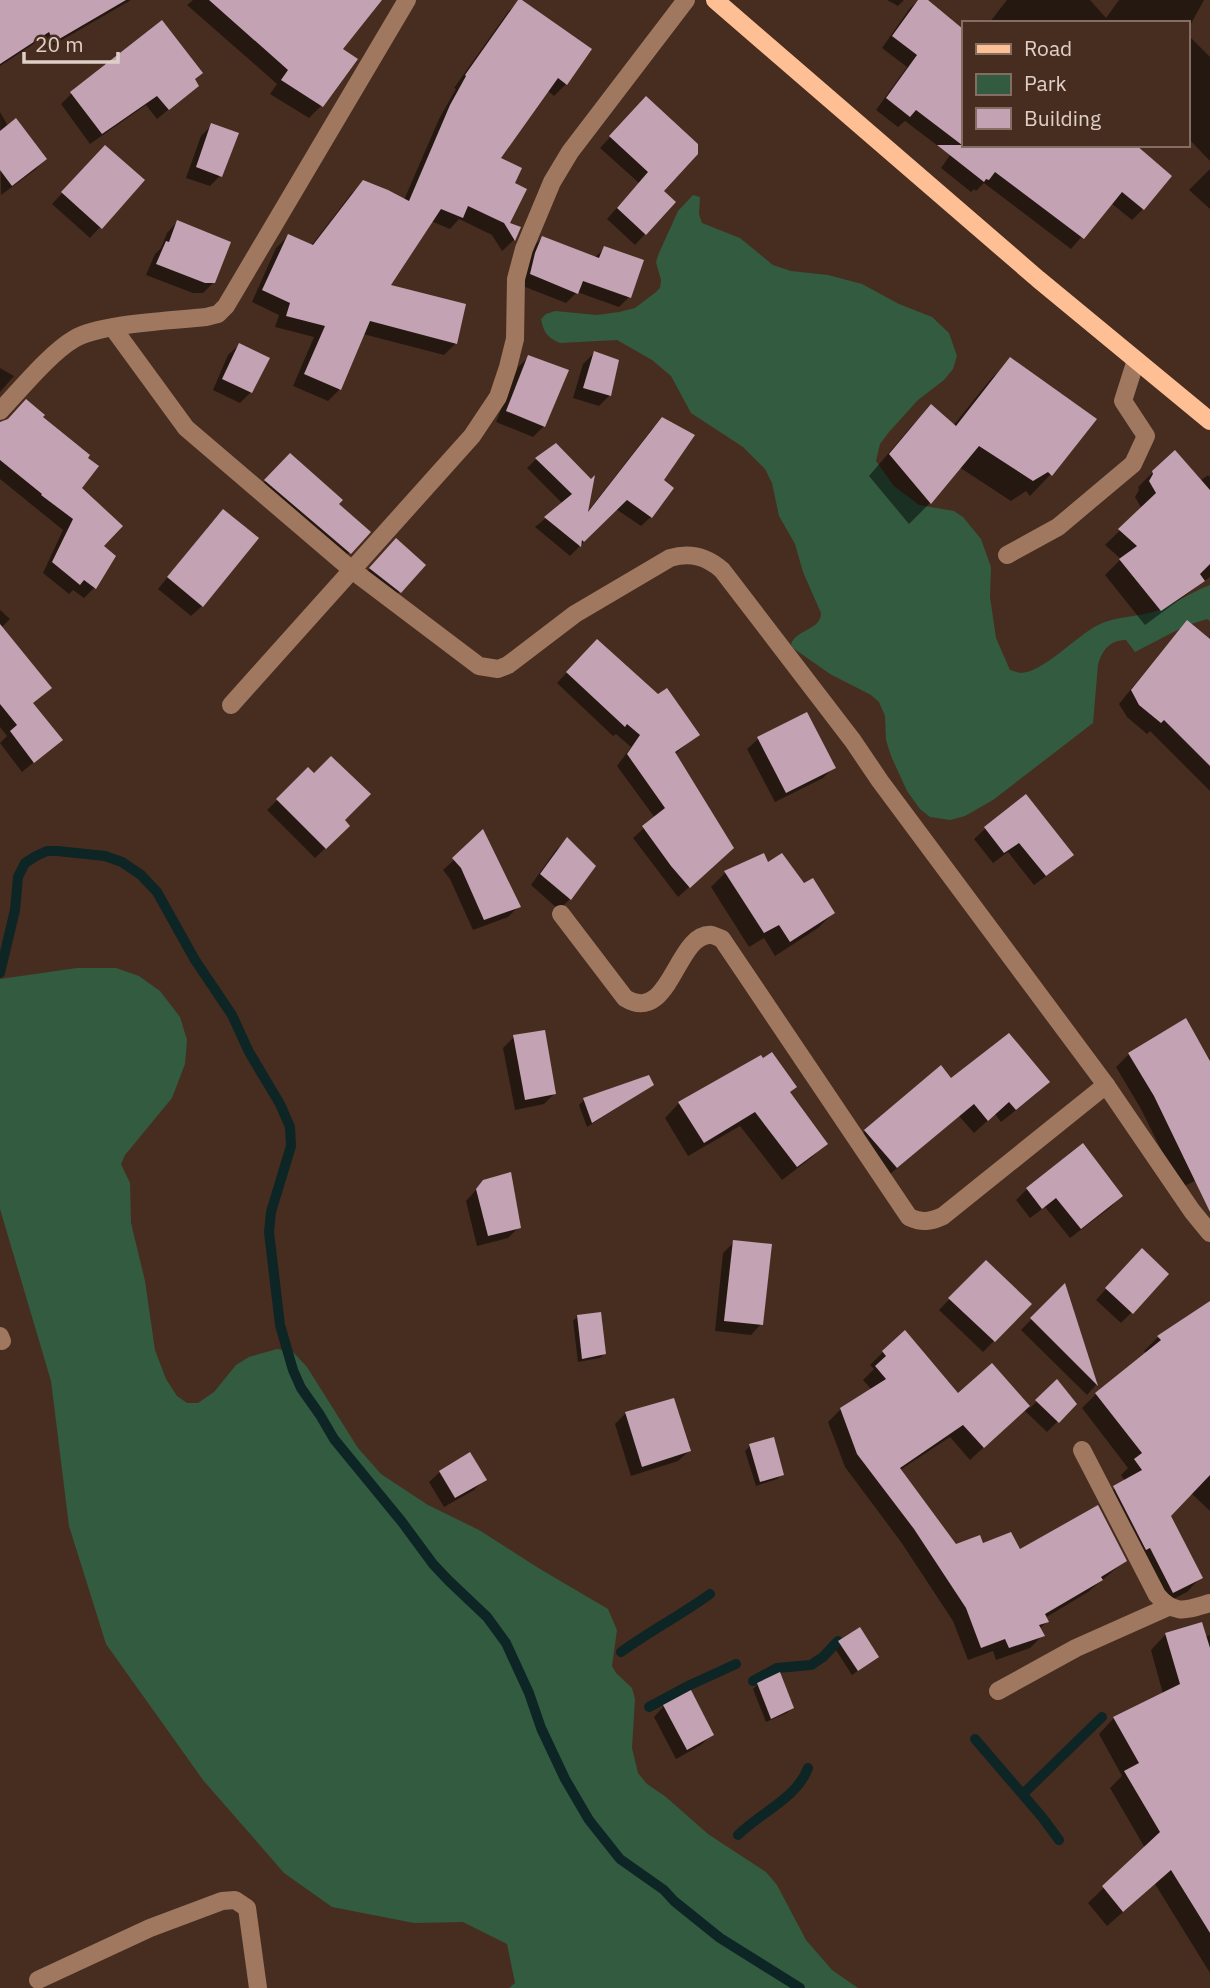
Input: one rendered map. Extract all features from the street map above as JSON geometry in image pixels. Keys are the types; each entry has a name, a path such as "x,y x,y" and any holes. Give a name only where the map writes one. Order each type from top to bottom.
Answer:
{"main road":[{"path":"715,0 1038,279 1210,421"}],"street":[{"path":"0,411 74,339 113,328 206,317 218,314 226,306 407,0"},
{"path":"232,705 472,436 498,397 515,339 516,279 524,249 552,182 570,152 686,0"},
{"path":"113,328 186,428 352,570 479,666 498,669 508,665 575,614 670,558 695,555 710,560 722,570 853,741 1106,1085 1210,1233"},
{"path":"1007,555 1058,527 1133,464 1146,436 1123,401 1136,360"},
{"path":"561,914 625,998 642,1004 661,992 693,943 702,937 713,935 722,939 909,1217 919,1221 932,1222 943,1216 1106,1085"},
{"path":"1082,1450 1157,1595 1168,1607"},
{"path":"999,1691 1076,1648 1168,1607 1184,1610 1210,1603"},
{"path":"38,1980 150,1928 222,1901 235,1900 247,1908 258,1988"}],"green space":[{"path":"693,195 700,197 699,214 702,223 740,238 773,265 791,271 828,275 862,284 899,304 932,317 949,333 957,356 953,369 944,380 918,400 889,432 880,444 876,461 894,486 919,505 954,511 963,517 981,539 991,567 990,597 996,638 1010,670 1020,673 1039,667 1098,625 1156,611 1210,585 1210,621 1207,619 1185,626 1135,652 1126,640 1111,644 1104,650 1098,665 1093,723 993,800 965,816 950,820 930,817 920,809 907,791 891,756 886,740 885,716 879,702 871,695 830,674 793,648 791,644 794,639 817,623 821,613 803,572 795,544 779,516 772,483 765,469 743,447 691,413 671,376 652,360 617,340 560,343 549,337 543,328 541,319 555,311 597,315 619,312 635,308 656,292 660,288 661,280 656,262 659,253 678,211"},
{"path":"77,968 116,968 139,976 160,991 180,1017 187,1040 185,1064 172,1098 125,1155 121,1164 130,1183 131,1223 145,1281 155,1350 166,1379 177,1396 187,1403 198,1403 214,1392 236,1365 249,1357 277,1349 293,1352 307,1367 358,1448 381,1474 428,1505 479,1530 608,1609 617,1630 612,1666 632,1688 635,1699 632,1748 638,1773 647,1784 708,1834 766,1872 777,1885 806,1940 832,1970 858,1988 509,1988 515,1983 507,1944 463,1922 414,1923 332,1907 284,1873 203,1780 106,1644 69,1526 51,1381 0,1209 0,979"}],"building":[{"path":"0,0 126,0 54,42 49,32 0,64"},
{"path":"209,0 382,0 343,49 358,59 323,107 281,80 288,70"},
{"path":"518,0 522,0 592,49 567,85 558,78 501,158 522,168 515,183 527,189 510,223 521,227 515,241 504,223 468,206 463,218 441,209 391,285 466,304 457,344 370,321 341,390 304,374 325,326 286,316 290,303 262,290 288,234 313,245 363,180 409,201 465,75"},
{"path":"918,0 928,0 962,28 962,145 916,110 910,117 886,98 917,55 892,36"},
{"path":"162,20 203,73 195,79 199,86 169,110 157,96 102,134 70,92"},
{"path":"646,96 698,144 698,154 664,191 676,202 646,235 617,208 648,172 609,136"},
{"path":"16,118 47,159 12,186 0,170 0,131"},
{"path":"211,123 239,133 222,177 196,167"},
{"path":"105,145 145,180 102,229 61,192"},
{"path":"937,145 1138,147 1172,176 1144,210 1122,192 1084,239 995,172 984,182"},
{"path":"177,220 231,242 215,283 205,283 156,264 166,241 169,242"},
{"path":"542,236 599,258 604,246 644,260 631,298 583,281 578,294 530,274"},
{"path":"239,343 270,358 252,393 222,379"},
{"path":"594,351 619,360 611,396 583,388"},
{"path":"528,355 569,370 545,427 506,411"},
{"path":"1010,357 1097,419 1052,476 1048,472 1033,481 979,446 931,504 889,454 931,404 956,426"},
{"path":"26,399 99,466 82,488 123,526 104,546 116,556 96,589 84,580 80,585 52,562 73,519 0,460 0,422 8,419"},
{"path":"662,417 695,435 664,480 674,488 652,518 627,500 584,542 582,540 581,547 544,517 572,494 535,458 556,443 591,479 595,475 588,512"},
{"path":"1175,450 1210,490 1210,564 1200,574 1205,581 1161,611 1119,559 1137,546 1118,529 1156,493 1149,481 1152,471"},
{"path":"290,453 343,500 339,504 371,532 351,554 264,480"},
{"path":"223,509 259,538 203,607 167,577"},
{"path":"396,538 426,565 401,593 369,568"},
{"path":"1187,620 1210,639 1210,766 1164,720 1161,723 1139,705 1131,690"},
{"path":"0,624 52,688 33,703 63,740 34,763 10,731 17,725 0,704"},
{"path":"597,639 658,694 667,688 700,735 675,752 734,848 690,888 642,826 665,808 627,754 640,735 627,724 625,727 566,672"},
{"path":"807,712 836,768 786,793 757,737"},
{"path":"331,756 371,794 345,820 350,826 326,849 276,799 308,767 314,773"},
{"path":"1026,794 1074,855 1046,876 1019,843 1004,853 984,827"},
{"path":"483,829 521,907 484,920 461,868 452,858"},
{"path":"567,837 596,866 571,900 540,874"},
{"path":"764,853 768,862 782,853 804,883 813,878 835,913 790,942 779,925 764,933 724,871"},
{"path":"1186,1018 1210,1061 1210,1212 1154,1096 1128,1053"},
{"path":"545,1030 556,1094 525,1100 513,1035"},
{"path":"1009,1033 1050,1082 1016,1110 1009,1102 988,1121 974,1104 897,1168 864,1130 941,1065 951,1078"},
{"path":"772,1052 797,1087 790,1092 828,1144 797,1167 755,1112 704,1143 678,1102 761,1055 763,1058"},
{"path":"649,1075 654,1085 592,1123 583,1098"},
{"path":"1083,1143 1123,1196 1081,1229 1056,1198 1042,1209 1026,1188"},
{"path":"511,1172 521,1228 488,1236 476,1189 483,1180"},
{"path":"733,1240 772,1244 763,1325 724,1321"},
{"path":"1142,1248 1169,1274 1133,1314 1105,1288"},
{"path":"986,1260 1032,1304 995,1342 948,1298"},
{"path":"1065,1283 1098,1386 1030,1318"},
{"path":"1210,1301 1210,1475 1171,1516 1203,1578 1173,1593 1150,1548 1146,1550 1113,1486 1142,1470 1134,1459 1142,1453 1095,1393 1161,1340 1157,1336"},
{"path":"601,1312 606,1354 582,1359 577,1315"},
{"path":"905,1330 958,1393 992,1363 1030,1406 984,1448 963,1425 900,1468 956,1544 980,1535 983,1543 1011,1532 1020,1549 1098,1505 1127,1561 1101,1577 1103,1580 1045,1614 1049,1622 1039,1625 1045,1636 1009,1648 1005,1639 981,1648 966,1608 914,1529 857,1454 840,1408 886,1379 875,1366 886,1356 882,1351"},
{"path":"1057,1379 1077,1404 1059,1423 1035,1400"},
{"path":"674,1398 691,1451 642,1467 625,1412"},
{"path":"774,1437 784,1475 760,1482 749,1444"},
{"path":"470,1452 487,1480 455,1498 439,1471"},
{"path":"1202,1622 1210,1648 1210,1933 1171,1870 1123,1912 1102,1886 1160,1832 1124,1771 1139,1763 1113,1717 1180,1684 1165,1633"},
{"path":"860,1627 879,1657 858,1671 838,1641"},
{"path":"780,1672 794,1708 771,1719 757,1683"},
{"path":"691,1690 714,1735 687,1750 663,1705"}],"waterway":[{"path":"0,973 15,910 18,877 25,863 36,856 47,851 105,856 122,862 141,875 157,892 195,960 232,1015 290,1127 291,1146 271,1212 269,1232 280,1325 301,1388 334,1439 433,1564 487,1617 506,1643 565,1779 589,1820 620,1859 664,1890 720,1938 800,1988"},
{"path":"621,1652 710,1594"},
{"path":"753,1681 777,1668 811,1665 838,1641"},
{"path":"649,1707 736,1664"},
{"path":"1023,1794 1102,1717"},
{"path":"975,1739 1059,1840"},
{"path":"738,1835 787,1797 803,1779 808,1768"}]}
